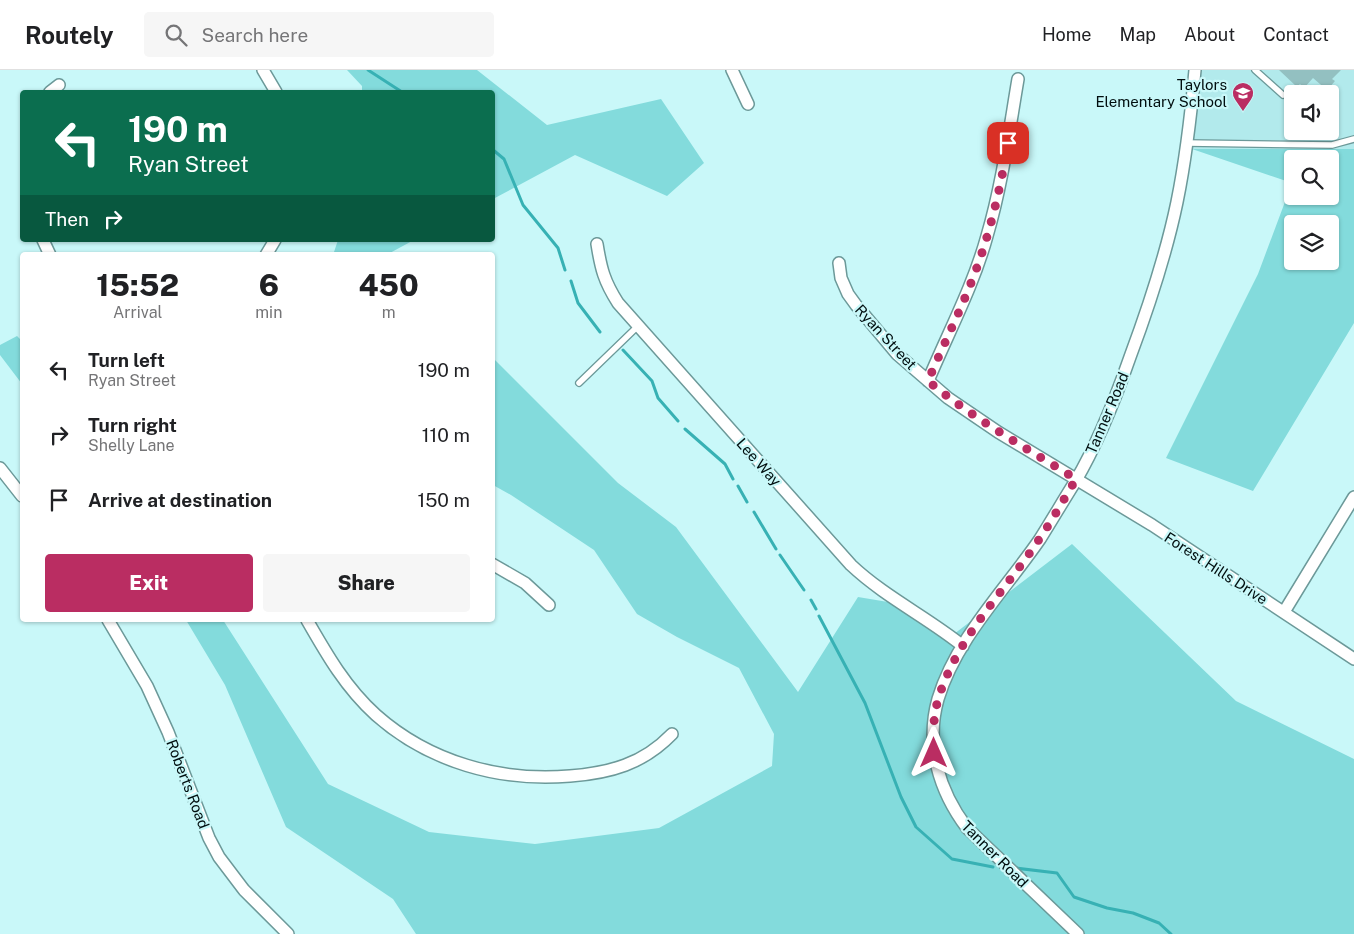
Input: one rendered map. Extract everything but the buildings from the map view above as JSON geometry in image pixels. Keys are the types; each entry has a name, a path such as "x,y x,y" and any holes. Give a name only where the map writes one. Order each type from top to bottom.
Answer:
{"street":[{"path":"263,70 275,90"},
{"path":"732,70 748,104"},
{"name":"Tanner Road","path":"1078,934 967,828 947,798 936,768 933,736 935,713 941,690 963,646 1040,538 1076,479 1105,422 1146,313 1177,203 1187,143 1195,70"},
{"path":"928,381 966,296 987,238 1005,160 1018,79"},
{"name":"Lee Way","path":"598,244 606,284 618,303 851,565 879,589 963,646"},
{"name":"Ryan Street","path":"839,263 840,278 848,294 897,354 948,398 998,432 1076,479"},
{"path":"0,468 20,493"},
{"name":"Forest Hills Drive","path":"1076,479 1152,525 1354,659"},
{"path":"1284,612 1354,498"},
{"path":"495,566 525,583 549,605"},
{"name":"Roberts Road","path":"109,622 147,686 168,732 209,838 219,856 244,890 288,934"},
{"path":"309,622 334,668 353,692 375,714 417,744 466,766 512,776 535,778 579,776 627,765 650,754 672,734"}],"lane":[{"path":"1256,70 1283,95"},
{"path":"1187,143 1332,144 1354,138"},
{"path":"579,383 638,326"}],"shaded area":[{"path":"347,70 477,70 547,125 661,99 704,163 667,196 575,155 495,198 495,90 362,90 362,86"},
{"name":"Taylors Elementary School","path":"1196,70 1354,70 1354,149 1192,149"},
{"path":"1192,149 1354,149 1354,323 1253,491 1166,458 1258,274 1284,204 1339,205 1339,150 1284,150 1284,180"},
{"path":"337,242 410,242 392,252 334,252"},
{"path":"17,336 20,339 20,381 0,355 0,345"},
{"path":"495,360 618,483 676,527 798,692 858,597 918,607 954,634 1072,544 1236,701 1354,759 1354,934 416,934 393,899 286,827 225,685 187,622 224,622 328,784 429,832 535,844 659,828 772,766 774,734 739,668 677,637 637,614 594,550 495,486"}],"waterway":[{"path":"368,70 399,90"},
{"path":"495,152 504,159 523,205 558,248 565,270"},
{"path":"571,281 578,303 600,332"},
{"path":"623,350 652,381 658,398 678,421"},
{"path":"685,429 725,464 733,479"},
{"path":"738,486 747,502"},
{"path":"754,512 776,549"},
{"path":"780,555 804,590"},
{"path":"811,600 816,609"},
{"path":"819,616 865,703 901,797 916,827 952,859 993,867"},
{"path":"1015,868 1057,873 1074,897 1107,908 1133,913 1159,923 1171,934"}],"place":[{"name":"Taylors Elementary School","path":"1243,112"}],"route":[{"path":"934,753 935,713 941,690 953,664 970,635 1040,538 1076,479 998,432 948,398 928,381 960,311 987,238 1008,143"}]}
